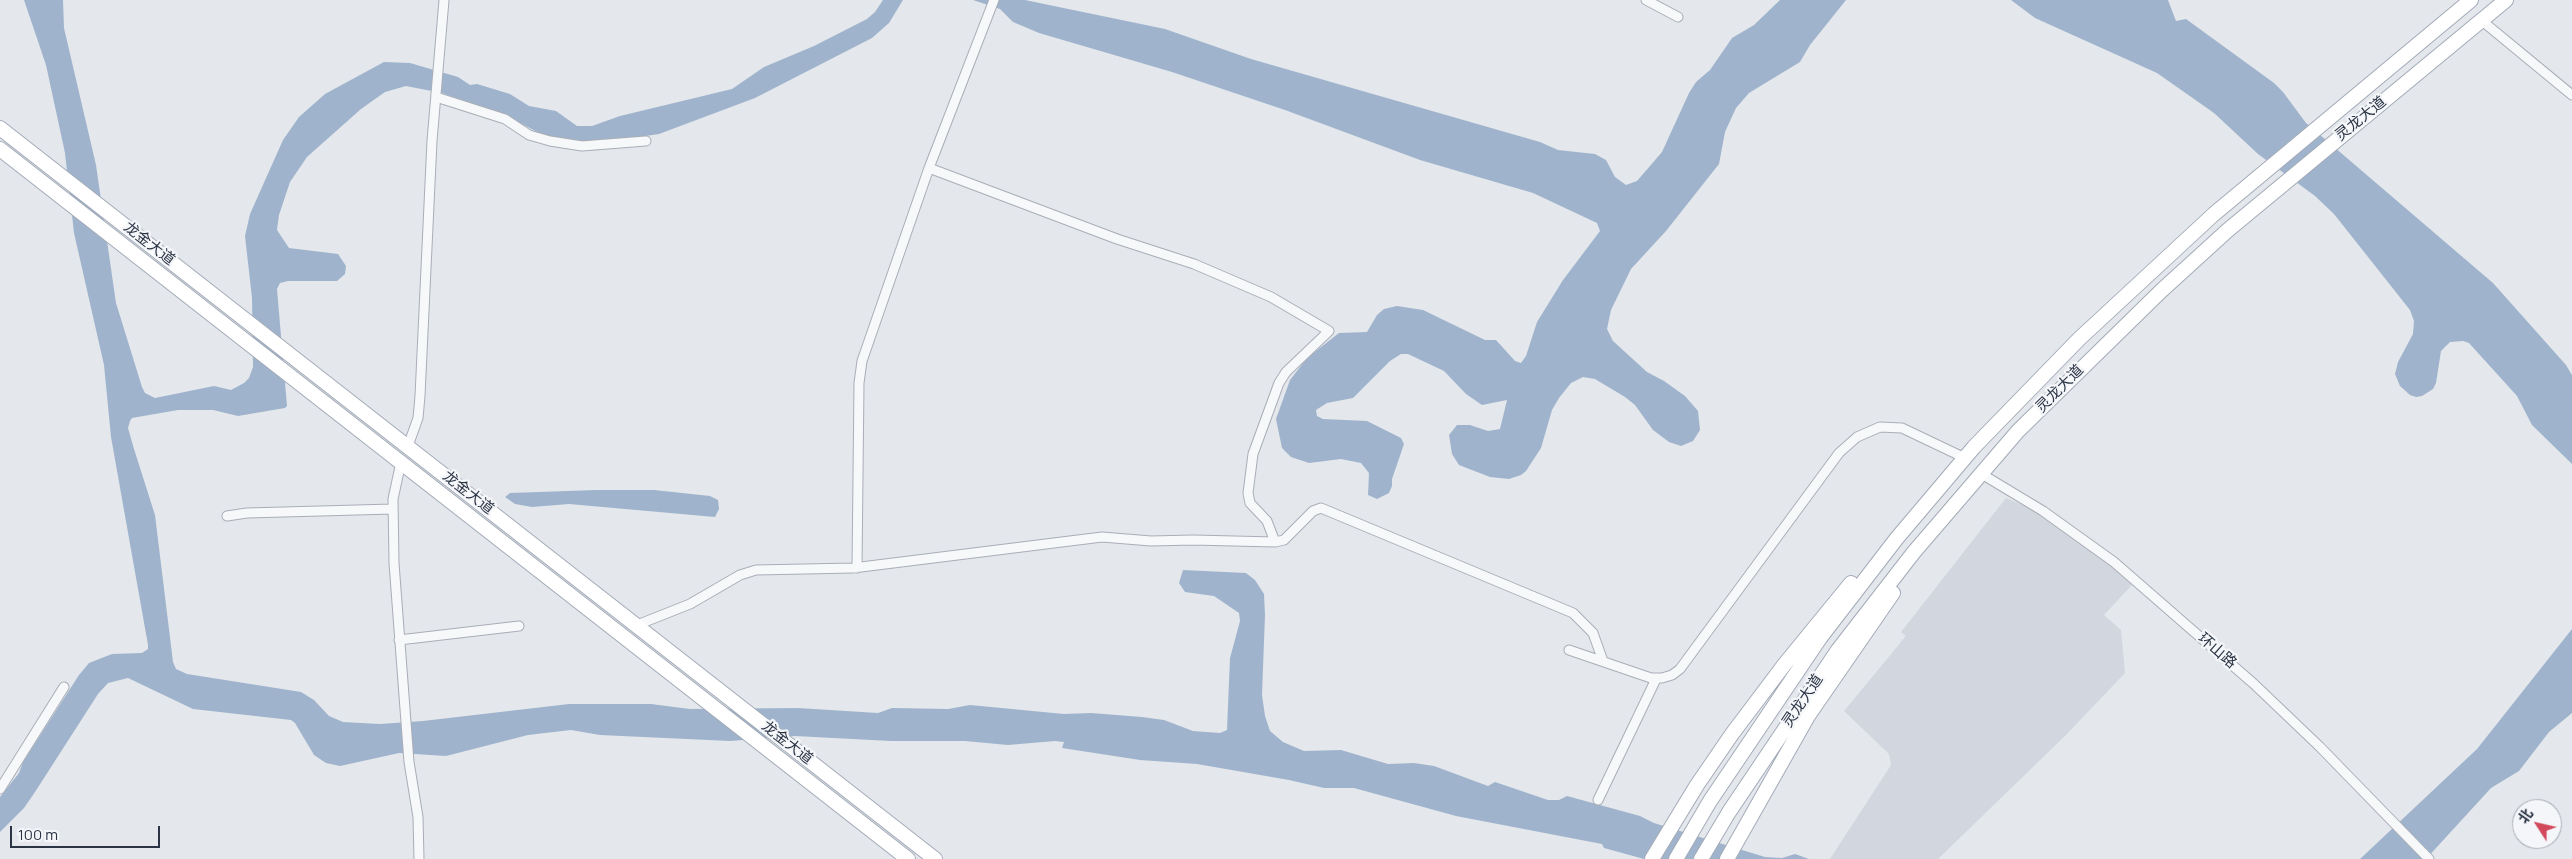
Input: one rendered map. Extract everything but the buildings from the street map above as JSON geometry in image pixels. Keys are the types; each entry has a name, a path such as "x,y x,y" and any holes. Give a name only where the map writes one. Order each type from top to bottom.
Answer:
{"main road":[{"name":"灵龙大道","path":"1676,859 1735,763 1820,638 1941,485 1965,458 2079,339 2146,275 2255,178 2471,0"},
{"name":"灵龙大道","path":"1701,859 1754,775 1838,650 1944,516 2030,418 2121,329 2274,191 2506,0"},
{"name":"龙金大道","path":"0,128 935,859"},
{"name":"龙金大道","path":"0,149 908,859"},
{"path":"1652,859 1721,750 1784,665 1842,593 1941,485"},
{"path":"1727,859 1814,708 1912,568 1944,516"}],"street":[{"path":"408,446 418,418 420,396 436,95 444,0"},
{"path":"857,568 860,372 865,351 929,168 994,0"},
{"path":"1646,0 1678,17"},
{"path":"2481,20 2572,95"},
{"path":"436,95 505,119 529,135 544,140 582,146 646,142"},
{"path":"929,168 1117,239 1194,264 1271,297 1329,331 1286,372 1279,383 1254,454 1248,493 1250,503 1268,522 1275,542"},
{"path":"1569,650 1656,678 1672,676 1680,669 1840,453 1857,437 1880,427 1902,428 1965,458"},
{"path":"401,462 393,509 394,563 409,762 415,791 419,859"},
{"name":"环山路","path":"1980,473 2043,511 2114,562 2254,684 2429,859"},
{"path":"637,625 690,604 751,571 857,568 1102,537 1152,542 1193,540 1275,542 1284,540 1313,511 1321,508 1573,613 1593,633 1603,661"},
{"path":"228,516 247,513 393,509"},
{"path":"399,640 519,626"},
{"path":"1598,800 1656,678"},
{"path":"0,789 64,687"}],"shaded area":[{"path":"2006,498 2036,511 2101,557 2132,585 2104,615 2121,630 2125,673 2065,736 1938,859 1830,859 1891,765 1889,754 1844,711 1906,636 1901,632"}],"water":[{"path":"24,0 63,0 64,28 96,165 116,303 142,387 145,393 155,398 214,386 231,390 249,378 253,367 252,298 245,236 250,214 283,140 299,117 325,94 384,62 410,63 458,77 470,85 477,84 510,94 529,106 556,111 577,126 592,126 620,116 732,89 764,67 814,46 867,19 875,12 883,0 903,0 889,23 872,38 755,98 659,134 612,141 564,141 537,132 511,118 442,93 406,86 385,92 361,109 307,157 290,182 279,215 277,230 289,248 338,254 346,266 345,274 337,281 288,281 280,283 277,289 287,406 285,408 238,416 213,410 178,410 132,418 128,428 155,515 173,662 176,669 187,674 301,692 314,700 329,716 343,722 380,724 423,721 569,704 651,704 690,709 798,708 878,713 892,708 948,709 970,705 1064,714 1091,713 1142,717 1164,720 1193,731 1220,733 1227,730 1230,658 1240,621 1239,613 1214,596 1185,592 1179,583 1183,570 1246,573 1255,580 1264,594 1262,695 1265,716 1270,731 1283,742 1304,751 1341,750 1388,764 1414,763 1434,766 1488,786 1495,782 1548,800 1559,800 1567,796 1640,816 1654,823 1765,857 1782,858 1795,854 1809,859 1644,859 1604,848 1602,844 1456,816 1354,788 1324,788 1197,764 1140,760 1062,748 1064,742 1055,741 1008,745 965,741 891,741 795,736 730,741 600,735 571,730 528,735 446,756 399,753 340,766 326,763 314,755 295,723 291,720 193,709 128,678 108,683 98,694 24,808 0,832 0,797 19,773 23,762 79,675 89,663 112,654 142,653 148,649 111,437 104,365 74,233 65,153 46,65"},
{"path":"973,0 1025,0 1165,29 1251,59 1540,142 1558,150 1595,154 1606,160 1615,177 1626,185 1637,181 1662,152 1689,93 1696,82 1710,70 1732,38 1754,25 1780,0 1846,0 1810,45 1800,62 1749,93 1736,108 1725,132 1719,164 1666,231 1631,269 1611,310 1607,329 1613,341 1647,372 1685,396 1698,411 1700,430 1693,441 1681,446 1669,442 1653,430 1635,405 1625,397 1595,379 1583,377 1571,383 1559,398 1552,410 1541,448 1526,471 1509,479 1490,477 1459,465 1452,454 1449,435 1457,425 1470,425 1488,431 1500,429 1507,400 1482,405 1466,394 1444,371 1408,354 1401,354 1390,361 1353,398 1327,403 1316,410 1317,416 1323,419 1367,421 1401,438 1404,444 1392,479 1392,486 1389,493 1377,499 1368,495 1369,473 1361,463 1341,459 1309,463 1291,457 1282,448 1276,419 1290,380 1307,358 1339,333 1367,332 1377,315 1384,309 1397,306 1423,310 1485,340 1496,340 1515,361 1521,363 1526,356 1537,322 1563,280 1600,231 1597,223 1533,193 1420,160 1285,110 1172,72 1039,33 1013,22 1000,9"},
{"path":"2011,0 2168,0 2176,21 2186,19 2274,83 2306,123 2493,283 2566,365 2572,375 2572,464 2532,425 2517,396 2469,343 2463,341 2450,342 2441,351 2436,383 2433,389 2422,396 2410,395 2400,386 2395,374 2398,362 2413,334 2414,321 2410,310 2334,214 2315,196 2258,154 2214,113 2157,73 2035,18"},
{"path":"654,490 710,496 718,500 719,509 715,517 569,504 532,507 515,504 505,497 510,493"},
{"path":"2572,629 2572,713 2549,732 2519,771 2491,788 2426,859 2360,859 2477,749"}]}
